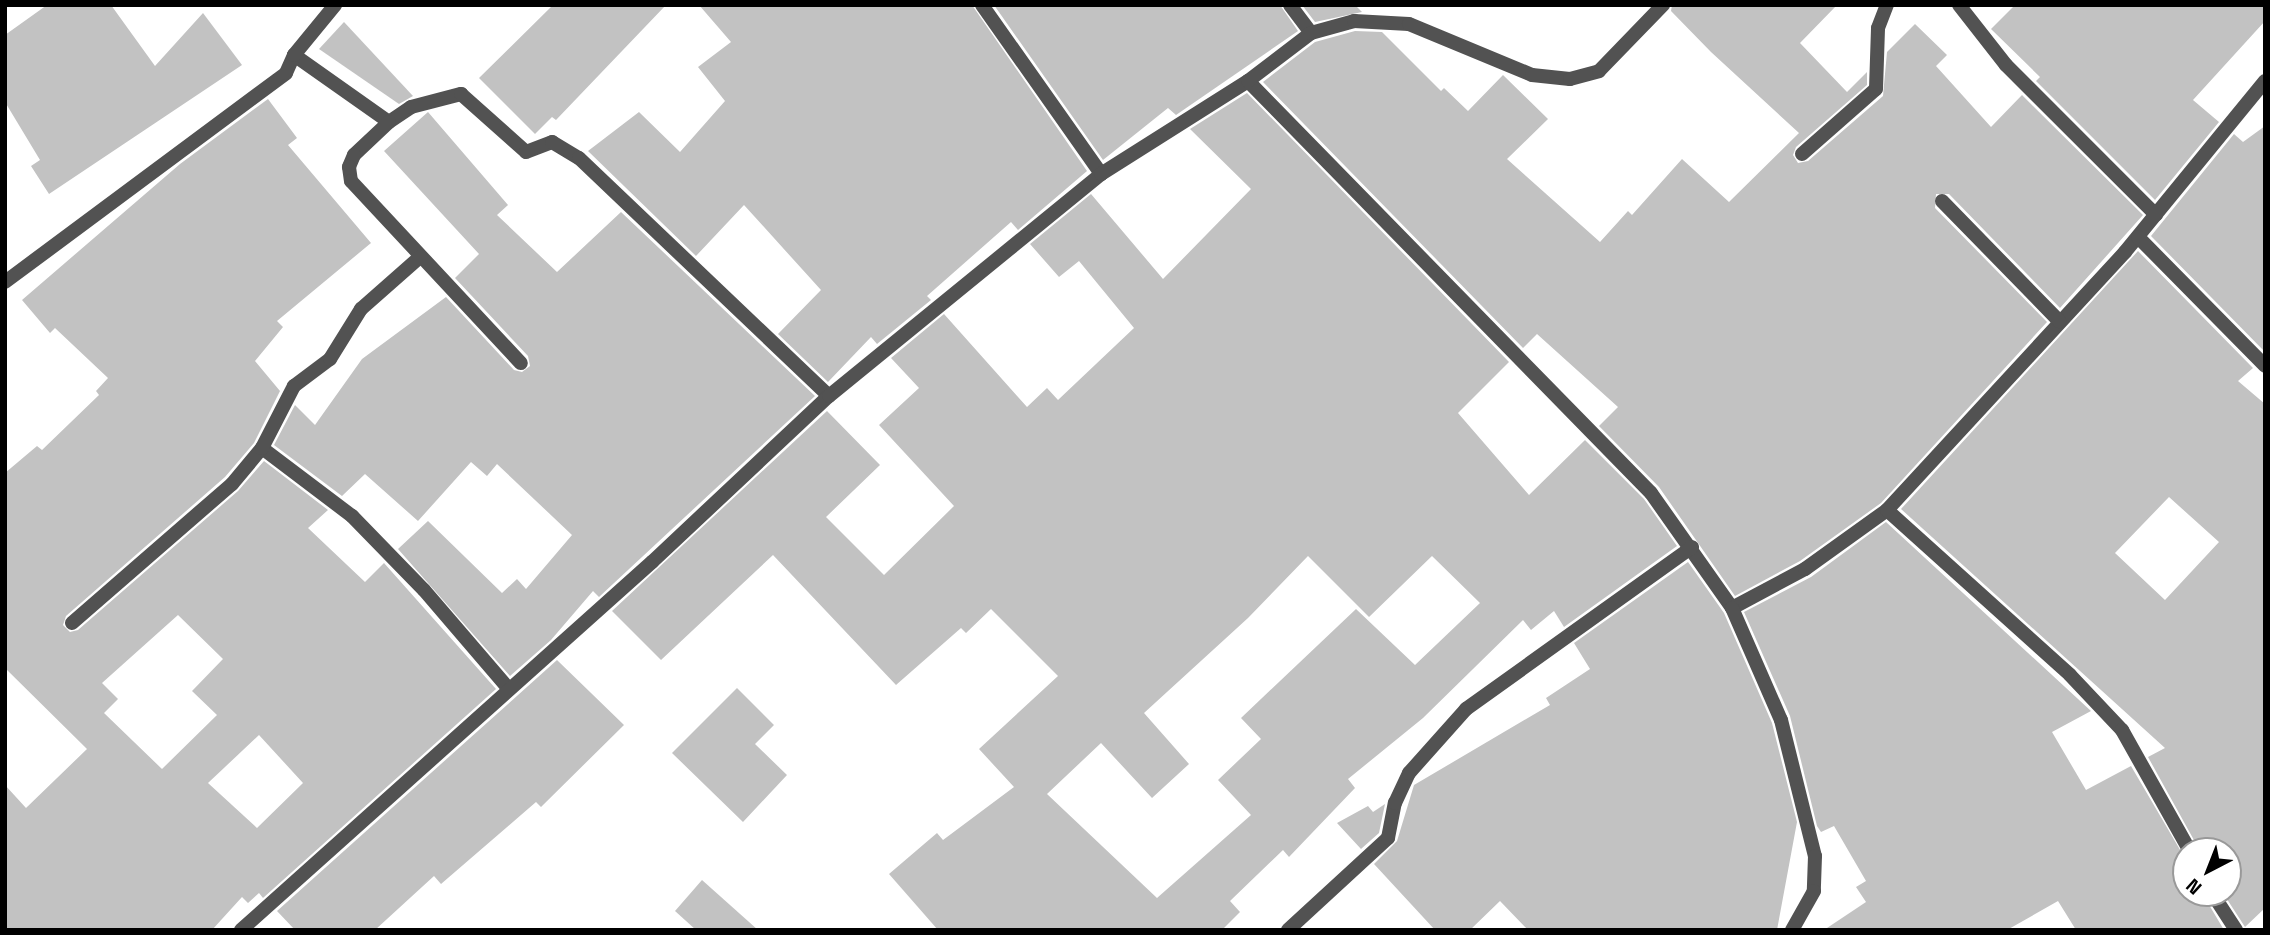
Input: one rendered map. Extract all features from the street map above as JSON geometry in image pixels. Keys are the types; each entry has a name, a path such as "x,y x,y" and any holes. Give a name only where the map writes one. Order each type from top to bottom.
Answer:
{"street":[{"path":"5,282 248,104 286,73 294,55 335,5"},
{"path":"982,5 1101,174"},
{"path":"1290,5 1311,33"},
{"path":"241,930 829,396 1101,174 1248,81 1311,33 1354,21 1409,24 1532,75 1570,79 1599,71 1663,5"},
{"path":"1801,154 1876,89 1878,28 1887,5"},
{"path":"1959,5 2006,65 2156,215"},
{"path":"294,55 389,122"},
{"path":"1248,81 1651,493 1692,547 1732,608 1781,720 1815,856 1814,891 1792,930"},
{"path":"1732,608 1805,569 1887,510 2138,237 2265,81"},
{"path":"521,363 357,190 348,174 354,155 389,122 411,107 461,94 526,152 552,142 579,158 829,396"},
{"path":"1942,201 2059,321"},
{"path":"2138,237 2265,366"},
{"path":"72,622 232,484 262,448 294,386 330,359 361,309 420,257"},
{"path":"262,448 352,516 424,590 509,689"},
{"path":"1887,510 2070,675 2122,730 2182,837"},
{"path":"1288,930 1388,838 1395,803 1409,773 1466,709 1692,547"},
{"path":"2221,907 2236,930"}],"building":[{"path":"47,5 111,5 155,66 203,13 242,65 49,194 31,166 40,160 5,102 5,35"},
{"path":"553,5 666,5 556,120 552,117 535,134 479,78"},
{"path":"699,5 972,5 1087,171 1018,230 1011,222 927,296 931,300 877,344 871,337 828,382 778,334 821,290 744,205 696,256 588,151 639,112 680,152 725,101 698,67 731,42"},
{"path":"994,5 1280,5 1298,31 1176,115 1168,108 1103,160"},
{"path":"1302,5 1355,5 1362,12 1315,22"},
{"path":"1672,5 1837,5 1800,43 1847,92 1867,72 1867,85 1796,147 1793,155 1798,163 1808,161 1883,96 1887,52 1915,24 1947,55 1936,66 1991,127 2022,95 2143,215 2060,308 1949,194 1936,194 1935,208 2047,322 1881,503 1800,561 1735,596 1659,487 1599,426 1618,407 1537,334 1523,348 1263,82 1315,42 1355,31 1382,32 1441,91 1444,88 1468,111 1503,75 1548,119 1507,159 1600,242 1628,211 1632,215 1682,159 1729,202 1799,133 1711,52 1671,11"},
{"path":"2015,5 2265,5 2265,21 2193,100 2219,122 2155,200 2036,81 2040,77 1991,29"},
{"path":"344,22 413,96 399,104 319,49"},
{"path":"1247,93 1509,362 1458,413 1529,495 1585,440 1644,499 1677,546 1564,627 1554,611 1531,630 1523,620 1423,718 1348,779 1355,788 1289,857 1283,850 1230,901 1240,912 1222,930 938,930 889,874 937,833 943,840 1014,787 979,749 1058,676 991,609 966,633 961,628 896,685 773,555 661,660 612,611 827,411 880,465 826,517 884,575 954,506 879,425 919,388 891,358 944,314 1027,407 1047,388 1058,400 1134,328 1079,261 1059,277 1030,244 1091,194 1163,279 1251,189 1190,129","holes":["1308,556 1369,617 1432,556 1480,603 1415,665 1356,609 1241,718 1261,739 1218,780 1251,815 1157,898 1047,794 1101,743 1152,798 1189,764 1144,713 1248,618"]},
{"path":"268,99 297,138 288,145 371,243 277,321 283,327 255,361 280,391 254,443 225,477 66,616 63,625 70,632 78,630 238,491 264,461 328,510 308,528 365,582 384,563 496,689 263,898 259,893 248,903 242,897 212,930 5,930 5,785 26,808 87,749 5,668 5,473 37,446 42,450 99,395 96,391 108,378 55,328 50,333 22,300 180,164","holes":["178,615 223,659 192,691 217,715 162,769 104,713 118,699 102,683","259,735 303,783 257,828 208,783"]},
{"path":"428,112 508,205 497,215 557,272 621,212 815,396 599,597 593,591 551,640 510,676 398,549 428,521 502,593 517,579 526,589 572,535 497,464 487,476 471,462 418,521 365,474 342,496 274,445 295,405 315,425 362,359 446,297 514,370 522,372 530,366 528,356 455,278 479,254 384,151"},
{"path":"2265,126 2265,352 2151,236 2234,134 2243,142"},
{"path":"2138,251 2253,368 2238,381 2265,404 2265,908 2245,927 2232,907 2242,907 2242,837 2192,837 2148,757 2165,748 1901,509","holes":["2169,497 2219,542 2165,600 2115,553"]},
{"path":"1886,522 2091,711 2052,732 2086,790 2131,766 2173,837 2172,907 2210,907 2224,930 2076,930 2058,901 2007,930 1824,930 1866,902 1856,887 1866,881 1834,826 1821,832 1817,826 1790,716 1744,612 1811,577"},
{"path":"1688,562 1724,613 1772,723 1797,822 1777,930 1528,930 1500,901 1470,930 1435,930 1374,864 1397,841 1414,785 1550,705 1546,698 1590,669 1574,643"},
{"path":"557,660 624,725 541,807 536,802 441,884 434,876 375,930 295,930 277,911"},
{"path":"737,688 774,725 755,744 787,775 743,822 672,753"},
{"path":"1385,804 1379,833 1361,849 1337,823 1368,806 1373,812"},
{"path":"702,880 758,930 696,930 675,911"}]}
